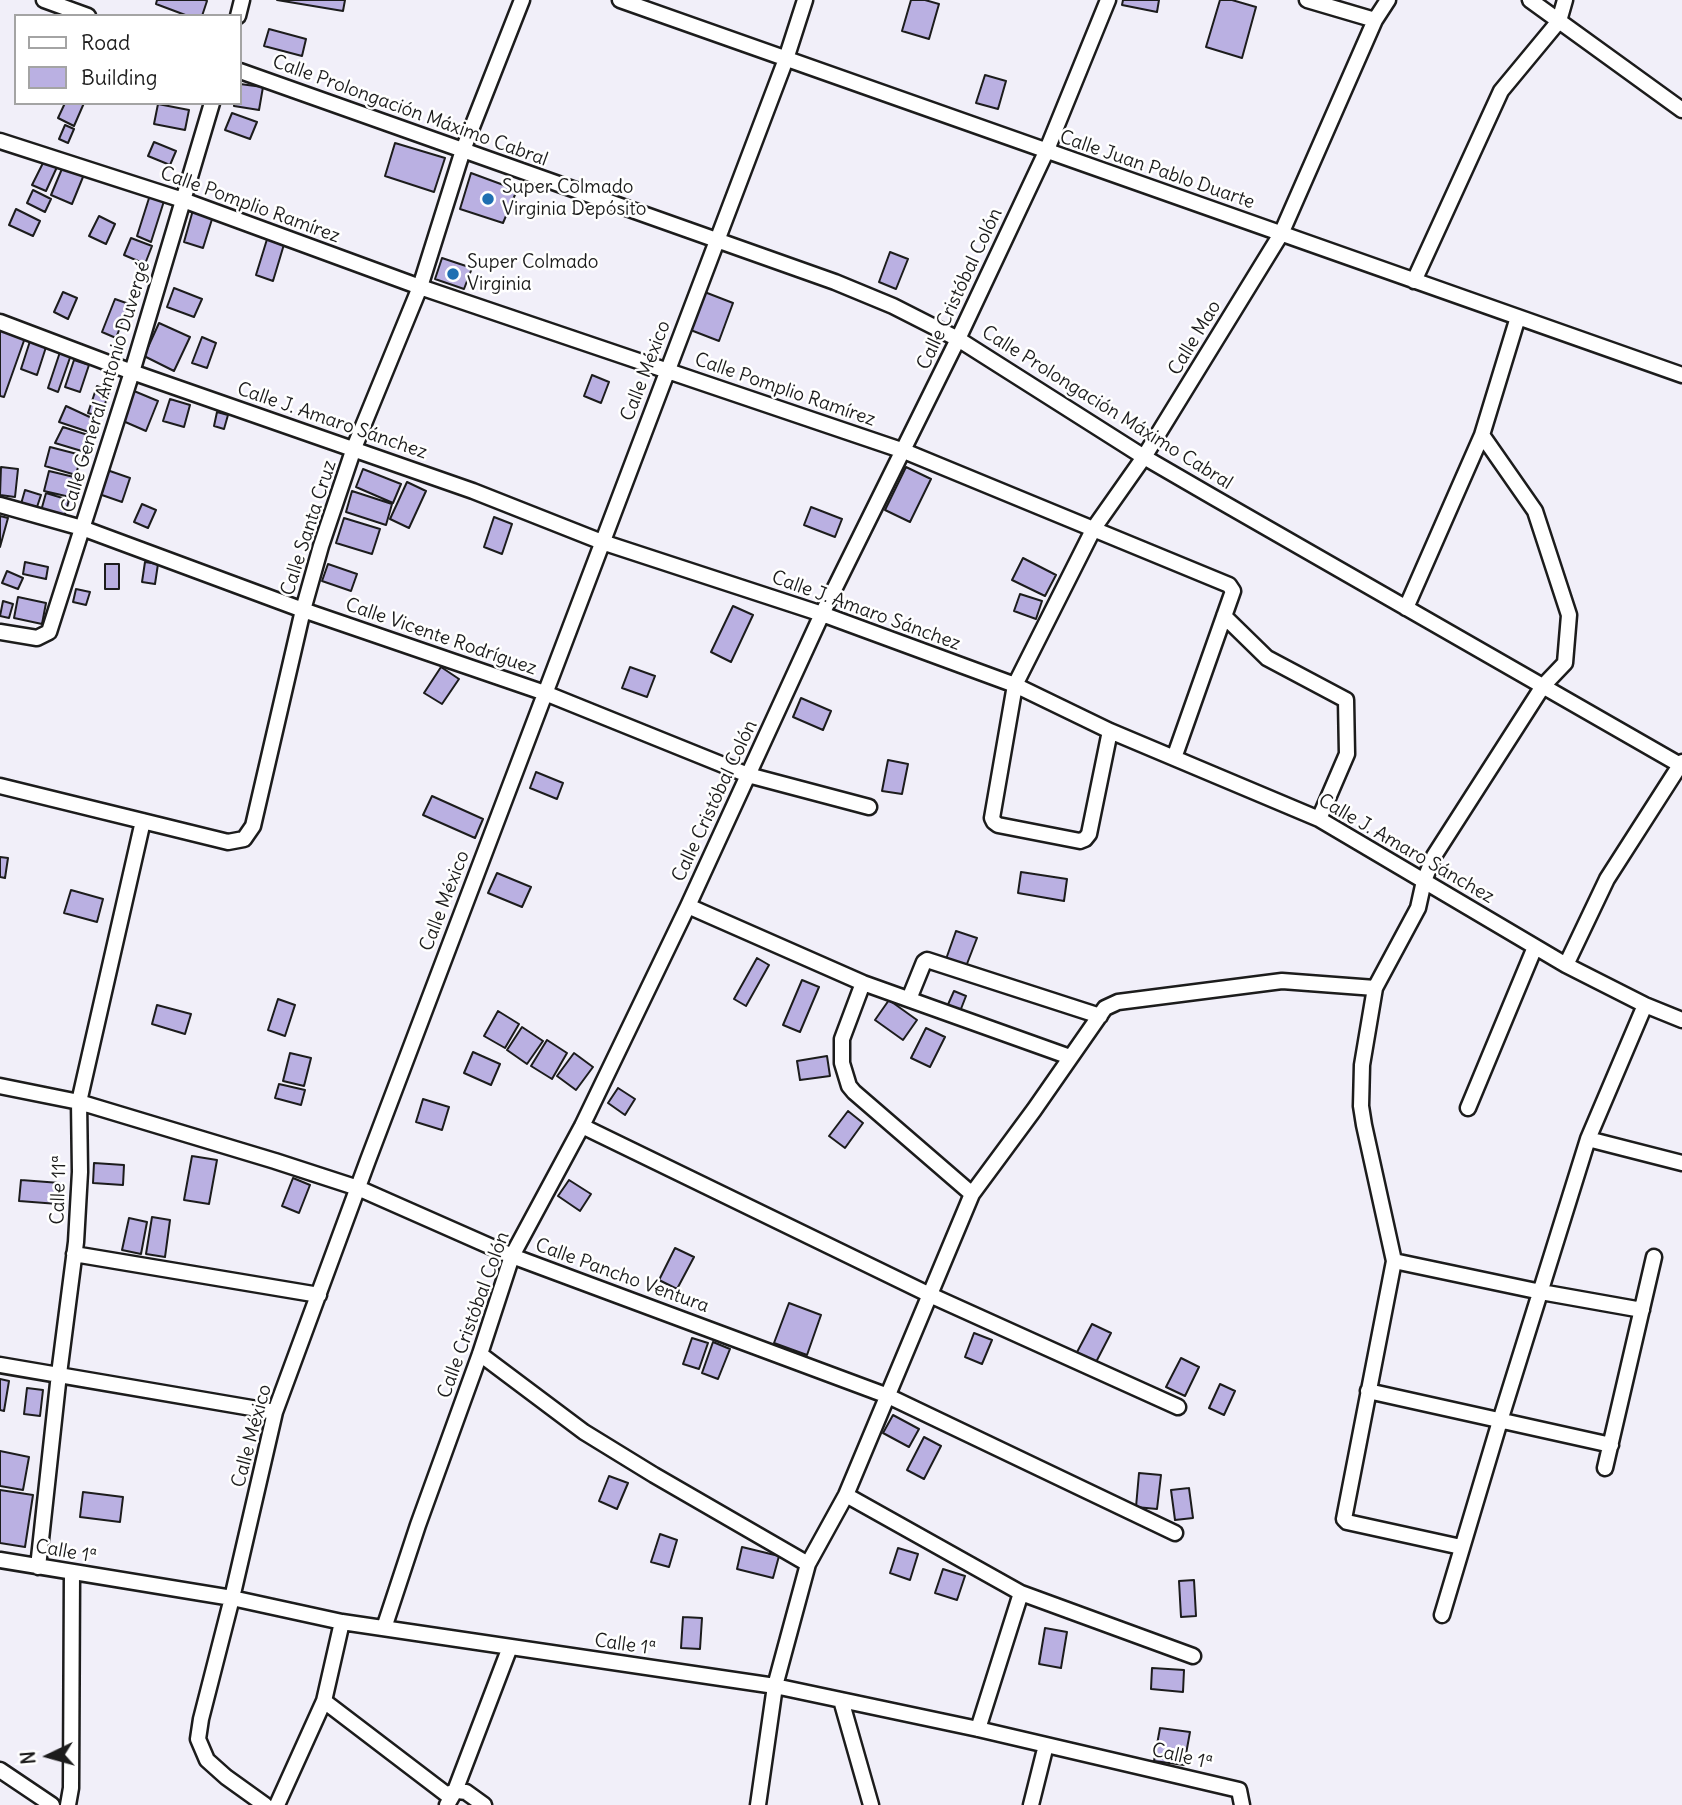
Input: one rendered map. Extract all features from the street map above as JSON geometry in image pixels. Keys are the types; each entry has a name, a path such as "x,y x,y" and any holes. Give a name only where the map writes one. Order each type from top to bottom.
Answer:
{"street":[{"path":"44,0 82,14"},
{"name":"Calle Santa Cruz","path":"0,786 228,842 244,839 253,826 303,610 321,546 354,448 419,287 463,150 522,0"},
{"name":"Calle Juan Pablo Duarte","path":"620,0 1682,375"},
{"name":"Calle México","path":"265,1805 207,1760 198,1739 275,1412 786,59 805,0"},
{"name":"Calle Cristóbal Colón","path":"384,1628 512,1256 582,1126 688,906 822,614 958,339 1046,152 1108,0"},
{"path":"1307,0 1375,20"},
{"name":"Calle Mao","path":"1110,731 1086,839 1080,841 998,825 992,818 1015,685 1094,528 1144,457 1280,234 1375,20 1388,0"},
{"path":"1530,0 1682,110"},
{"path":"1414,281 1501,91 1559,21 1565,0"},
{"name":"Calle Prolongación Máximo Cabral","path":"242,72 835,282 893,306 958,339 1144,457 1681,764"},
{"name":"Calle General Antonio Duvergé","path":"0,632 37,638 49,632 132,372 211,105"},
{"name":"Calle Pomplio Ramírez","path":"0,141 183,200 419,287 904,450 1229,585 1232,588 1224,616"},
{"path":"1406,608 1482,435 1518,317"},
{"name":"Calle J. Amaro Sánchez","path":"0,322 132,372 473,491 602,542 822,614 1015,685 1110,731 1319,819 1566,965 1645,1005 1682,1020"},
{"path":"1461,1547 1347,1522 1344,1519 1394,1261 1361,1106 1362,1065 1375,988 1419,908 1424,881 1433,856 1543,687 1565,663 1569,615 1535,511 1482,435"},
{"name":"Calle Vicente Rodríguez","path":"0,505 82,528 303,610 545,693 748,775 869,807"},
{"path":"1174,758 1224,616 1266,658 1346,700 1347,754 1319,819"},
{"path":"1566,965 1607,879 1681,764"},
{"name":"Calle 11ª","path":"38,1567 58,1374 75,1254 80,1172 79,1102 143,821"},
{"path":"688,906 863,984 1070,1057"},
{"path":"1468,1108 1535,947"},
{"path":"909,999 927,960 1100,1016"},
{"path":"758,1805 775,1686 808,1564 846,1495 972,1194 1105,1008 1118,1002 1282,981 1375,988"},
{"path":"863,984 842,1039 842,1063 849,1086 972,1194"},
{"path":"1442,1615 1588,1139 1645,1005"},
{"name":"Calle Pancho Ventura","path":"0,1086 79,1102 358,1188 512,1256 888,1396 1175,1533"},
{"path":"582,1126 930,1295 1178,1407"},
{"path":"1588,1139 1682,1163"},
{"path":"75,1254 318,1295"},
{"path":"1605,1468 1654,1257"},
{"path":"1394,1261 1642,1310"},
{"path":"480,1354 584,1432 808,1564"},
{"path":"0,1365 275,1412"},
{"path":"1368,1391 1611,1445"},
{"path":"846,1495 1021,1593 1192,1656"},
{"name":"Calle 1ª","path":"0,1560 232,1598 342,1622 775,1686 1046,1745 1241,1798"},
{"path":"68,1805 71,1788 72,1573"},
{"path":"978,1729 1021,1593"},
{"path":"277,1805 324,1701 342,1622"},
{"path":"447,1805 455,1791 510,1647"},
{"path":"841,1700 871,1805"},
{"path":"324,1701 446,1794 455,1791 466,1793 484,1805"},
{"path":"1031,1805 1046,1745"},
{"path":"0,1770 52,1805"}],"building":[{"path":"157,0 207,1 203,14 183,14 156,4"},
{"path":"277,0 345,0 343,11"},
{"path":"911,0 939,4 929,39 902,31"},
{"path":"1123,0 1159,0 1157,12 1122,5"},
{"path":"1220,0 1232,0 1256,7 1242,58 1206,47"},
{"path":"269,29 306,39 302,56 264,46"},
{"path":"985,75 1006,81 998,109 976,103"},
{"path":"242,84 263,87 259,110 234,106 242,105"},
{"path":"64,105 83,105 74,126 58,118"},
{"path":"158,105 189,110 185,130 154,124"},
{"path":"232,113 257,122 250,139 225,130"},
{"path":"65,125 74,129 68,143 59,139"},
{"path":"154,142 176,151 170,165 148,156"},
{"path":"395,143 445,158 434,192 385,176"},
{"path":"44,161 57,167 46,191 32,185"},
{"path":"64,164 85,172 72,204 51,195"},
{"name":"Super Colmado Virginia Depósito","path":"471,173 517,190 503,223 460,209"},
{"path":"33,190 51,199 45,212 27,203"},
{"path":"150,195 164,201 151,242 137,236"},
{"path":"16,209 40,221 33,236 9,225"},
{"path":"193,210 213,216 203,248 184,242"},
{"path":"99,216 115,224 106,244 89,236"},
{"path":"268,236 285,241 273,281 256,275"},
{"path":"131,238 152,246 145,264 124,255"},
{"path":"890,252 908,259 896,289 879,282"},
{"name":"Super Colmado Virginia","path":"442,258 472,268 464,289 435,279"},
{"path":"174,288 202,299 194,317 167,307"},
{"path":"702,291 733,303 719,341 688,329"},
{"path":"63,292 77,298 68,319 54,312"},
{"path":"115,299 129,304 116,338 102,332"},
{"path":"159,323 190,337 174,371 144,356"},
{"path":"0,326 26,335 4,397 0,396"},
{"path":"202,337 216,343 207,368 192,363"},
{"path":"31,338 47,344 37,375 21,369"},
{"path":"61,349 72,352 58,392 48,388"},
{"path":"74,360 89,365 80,392 65,387"},
{"path":"592,375 609,382 601,403 584,396"},
{"path":"97,386 109,391 101,417 88,413"},
{"path":"134,391 158,401 146,431 123,421"},
{"path":"170,399 190,405 184,427 163,421"},
{"path":"66,406 94,419 89,432 59,422"},
{"path":"217,412 228,415 224,429 214,426"},
{"path":"63,427 91,436 85,452 55,443"},
{"path":"50,447 81,455 76,475 45,466"},
{"path":"1,467 18,469 15,497 0,495"},
{"path":"906,467 931,479 910,522 885,510"},
{"path":"363,469 401,484 393,503 356,487"},
{"path":"107,470 130,478 122,502 99,494"},
{"path":"49,471 74,477 70,497 44,491"},
{"path":"407,482 426,491 409,528 390,519"},
{"path":"25,490 41,495 36,510 21,504"},
{"path":"352,491 392,504 386,525 346,512"},
{"path":"46,493 69,500 64,518 41,511"},
{"path":"142,504 156,510 148,528 134,522"},
{"path":"811,507 842,519 835,537 804,525"},
{"path":"0,516 8,518 0,547"},
{"path":"494,517 512,524 502,554 484,547"},
{"path":"344,518 380,529 372,554 336,543"},
{"path":"1023,558 1056,575 1045,596 1012,580"},
{"path":"25,562 48,567 46,579 23,574"},
{"path":"145,562 158,564 155,584 142,582"},
{"path":"105,564 119,564 119,589 105,589"},
{"path":"328,564 357,574 351,591 322,581"},
{"path":"7,571 23,578 18,589 2,583"},
{"path":"76,589 90,592 86,605 73,602"},
{"path":"1020,594 1042,601 1036,619 1014,611"},
{"path":"18,597 46,603 42,624 14,618"},
{"path":"3,601 13,604 9,618 0,616"},
{"path":"733,606 753,615 731,662 711,652"},
{"path":"441,667 459,679 442,704 424,693"},
{"path":"630,667 655,676 647,697 622,688"},
{"path":"801,698 831,711 823,730 793,717"},
{"path":"888,760 908,764 902,794 882,791"},
{"path":"536,772 563,783 557,799 530,788"},
{"path":"432,796 483,819 475,838 423,815"},
{"path":"0,857 8,858 5,878 0,877"},
{"path":"1021,872 1067,879 1064,901 1018,893"},
{"path":"497,873 531,887 522,907 488,893"},
{"path":"71,890 103,899 97,922 64,913"},
{"path":"956,931 977,938 965,969 945,962"},
{"path":"757,958 769,965 746,1006 734,999"},
{"path":"802,980 819,987 800,1032 783,1025"},
{"path":"954,991 966,996 959,1014 946,1009"},
{"path":"278,999 295,1005 285,1036 268,1030"},
{"path":"889,1000 917,1020 903,1040 875,1020"},
{"path":"157,1005 191,1014 185,1034 152,1024"},
{"path":"498,1011 519,1024 505,1048 484,1036"},
{"path":"522,1027 543,1041 527,1064 507,1050"},
{"path":"926,1028 945,1037 930,1067 911,1058"},
{"path":"547,1040 567,1053 552,1079 531,1066"},
{"path":"473,1052 500,1064 491,1085 464,1073"},
{"path":"290,1053 311,1058 304,1086 283,1081"},
{"path":"574,1053 593,1067 576,1090 557,1076"},
{"path":"827,1056 830,1076 800,1080 797,1061"},
{"path":"279,1084 305,1090 301,1105 275,1098"},
{"path":"618,1088 635,1099 625,1115 608,1103"},
{"path":"423,1099 449,1107 442,1130 416,1122"},
{"path":"848,1111 863,1123 845,1148 829,1136"},
{"path":"192,1156 217,1160 209,1204 184,1200"},
{"path":"94,1163 124,1165 123,1185 93,1183"},
{"path":"293,1178 310,1185 299,1213 282,1206"},
{"path":"21,1180 60,1183 58,1204 19,1201"},
{"path":"569,1180 591,1194 580,1211 558,1196"},
{"path":"152,1217 170,1220 165,1257 146,1254"},
{"path":"129,1218 147,1222 141,1254 122,1250"},
{"path":"675,1248 694,1257 677,1289 659,1280"},
{"path":"789,1303 821,1315 807,1355 774,1343"},
{"path":"1092,1324 1111,1333 1095,1364 1076,1354"},
{"path":"974,1333 992,1340 982,1364 965,1357"},
{"path":"692,1338 708,1343 699,1369 683,1364"},
{"path":"713,1342 730,1349 718,1379 702,1373"},
{"path":"1181,1358 1199,1367 1185,1396 1166,1387"},
{"path":"0,1379 9,1381 4,1411 0,1410"},
{"path":"1220,1384 1235,1391 1224,1415 1209,1408"},
{"path":"27,1388 43,1390 40,1416 24,1414"},
{"path":"893,1415 919,1429 909,1447 883,1433"},
{"path":"924,1437 941,1446 924,1479 907,1470"},
{"path":"0,1451 29,1457 23,1490 0,1486"},
{"path":"1139,1473 1161,1475 1157,1509 1136,1507"},
{"path":"609,1476 628,1483 617,1509 599,1501"},
{"path":"1189,1488 1193,1518 1175,1520 1171,1490"},
{"path":"0,1490 33,1495 25,1547 0,1543"},
{"path":"83,1492 123,1497 120,1522 80,1517"},
{"path":"660,1534 677,1540 669,1567 651,1562"},
{"path":"742,1547 779,1556 773,1578 737,1569"},
{"path":"898,1548 918,1554 910,1580 890,1573"},
{"path":"943,1569 965,1576 957,1600 935,1593"},
{"path":"1194,1580 1196,1616 1181,1617 1179,1581"},
{"path":"683,1617 702,1618 700,1649 681,1648"},
{"path":"1045,1628 1067,1632 1061,1668 1039,1664"},
{"path":"1152,1668 1184,1670 1183,1692 1151,1689"},
{"path":"1160,1728 1190,1732 1184,1765 1154,1761"}],"place":[{"name":"Super Colmado Virginia Depósito","path":"488,199"},
{"name":"Super Colmado Virginia","path":"453,274"}]}
